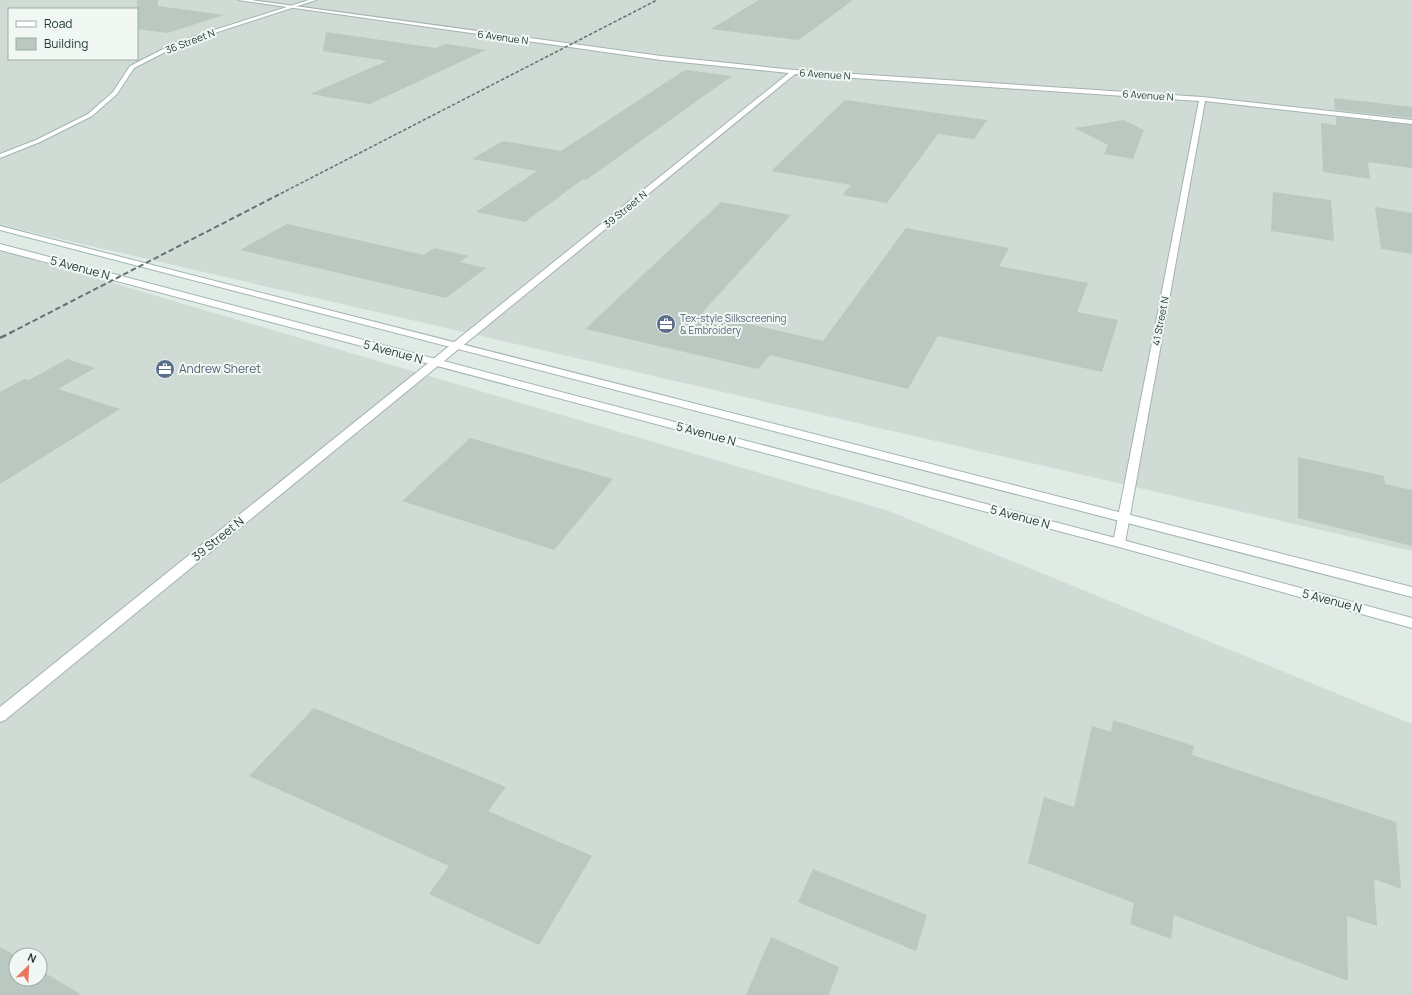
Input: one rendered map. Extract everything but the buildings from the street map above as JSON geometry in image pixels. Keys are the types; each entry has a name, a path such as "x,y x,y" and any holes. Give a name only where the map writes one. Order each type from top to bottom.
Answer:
{"street":[{"name":"6 Avenue N","path":"240,0 646,56 794,72 1202,99 1412,122"},
{"name":"36 Street N","path":"0,156 38,141 90,115 114,92 132,67 179,43 314,0"},
{"name":"39 Street N","path":"0,716 794,72"},
{"name":"41 Street N","path":"1119,543 1202,99"},
{"name":"5 Avenue N","path":"0,228 1412,592"},
{"name":"5 Avenue N","path":"0,247 1119,543 1412,623"}],"shaded area":[{"path":"0,0 1412,0 1412,551 0,225"},
{"path":"0,250 889,511 1412,724 1412,995 0,995"}],"railway":[{"path":"276,196 657,0"},
{"path":"10,333 278,195"},
{"path":"0,338 10,333"}],"place":[{"name":"Tex-style Silkscreening & Embroidery","path":"666,324"},
{"name":"Andrew Sheret","path":"165,369"}]}
